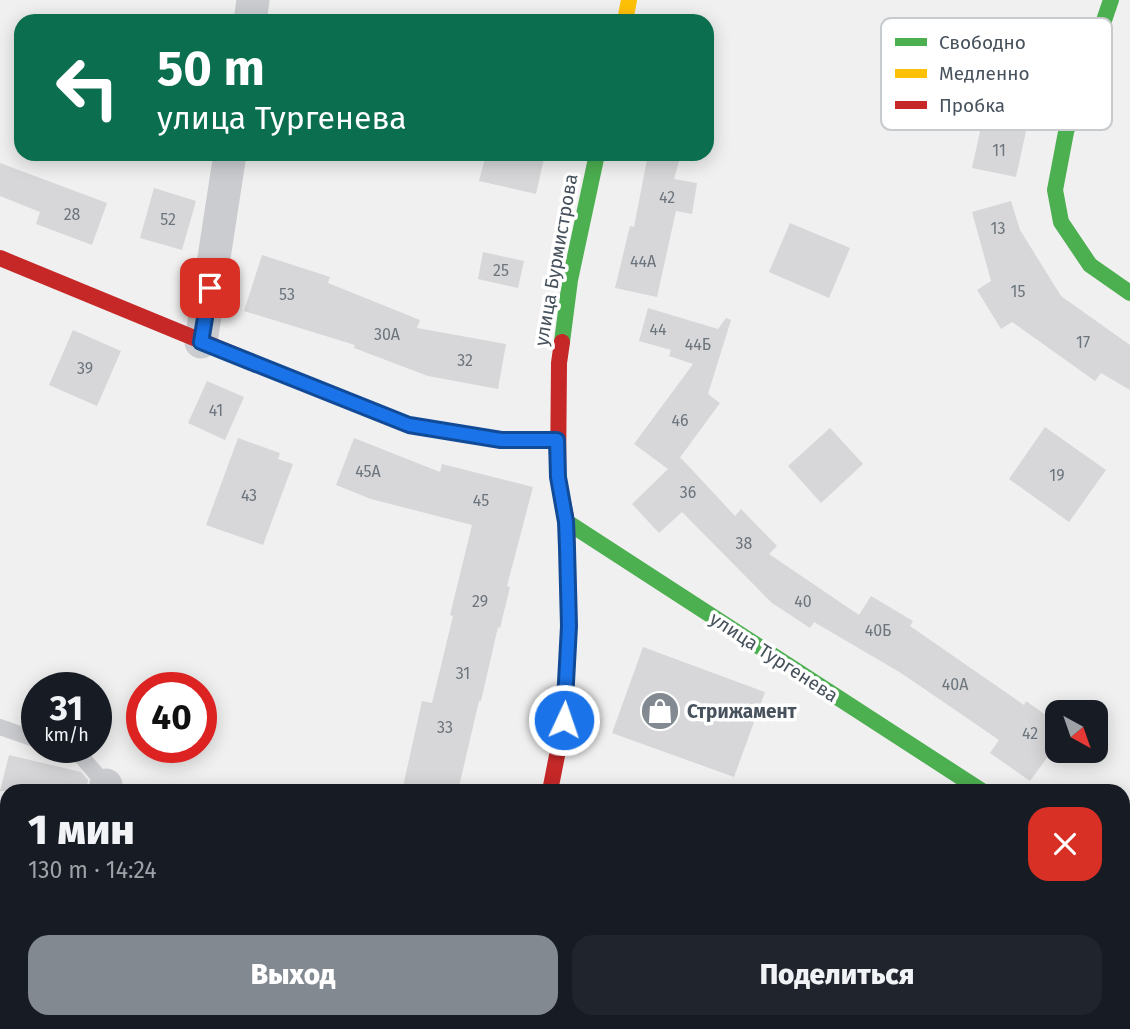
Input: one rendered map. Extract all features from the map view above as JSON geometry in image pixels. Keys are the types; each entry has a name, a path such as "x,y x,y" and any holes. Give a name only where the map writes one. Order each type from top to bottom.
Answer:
{"street":[{"path":"1105,18 1111,0"},
{"path":"1067,130 1055,190 1061,222 1090,265 1130,293"},
{"path":"201,342 229,161"},
{"name":"улица Бурмистрова","path":"551,784 564,720 569,626 566,522 558,477 559,363 570,280 596,161"},
{"path":"0,258 409,425 501,440 557,440"},
{"name":"улица Тургенева","path":"566,522 971,784"}],"lane":[{"path":"0,727 21,734"},
{"path":"86,763 103,784"}],"building":[{"path":"980,130 1026,131 1016,177 972,168"},
{"path":"484,161 543,161 536,194 479,181"},
{"path":"647,161 679,161 674,179 697,183 692,214 676,211 657,297 615,288 630,226 634,227"},
{"path":"0,163 107,203 92,245 36,224 40,212 0,196"},
{"path":"154,188 196,201 182,250 140,238"},
{"path":"1011,201 1020,230 1061,296 1130,345 1130,390 1101,373 1095,381 1012,322 1001,329 977,290 991,281 972,212"},
{"path":"790,223 850,248 829,298 769,272"},
{"path":"483,252 524,261 518,288 478,279"},
{"path":"262,255 330,277 328,283 420,320 417,328 506,344 498,389 428,376 354,348 355,345 244,311"},
{"path":"648,308 718,329 726,318 731,320 708,394 720,403 679,459 681,458 735,516 741,509 777,546 769,554 859,615 871,596 913,621 910,626 1024,705 1026,701 1045,714 1045,760 1030,781 990,753 999,740 901,673 814,622 810,628 772,603 682,512 659,533 632,504 668,469 634,444 693,364 669,356 671,350 639,341"},
{"path":"73,330 121,351 97,406 49,385"},
{"path":"207,381 244,397 225,440 188,423"},
{"path":"1045,427 1106,470 1069,522 1009,479"},
{"path":"830,428 863,464 821,503 788,466"},
{"path":"238,438 280,453 278,459 293,464 263,545 206,525"},
{"path":"354,438 440,472 442,464 533,487 460,784 404,784 422,701 432,703 472,525 371,499 336,485"},
{"path":"643,647 765,692 734,777 612,733"},
{"path":"9,755 21,758 21,763 43,763 81,772 88,780 87,784 2,784"}],"traffic: fast":[{"path":"1105,18 1111,0"},
{"path":"1067,130 1055,190 1061,222 1090,265 1130,293"},
{"path":"562,342 570,280 596,161"},
{"path":"567,522 971,784"}],"traffic: slow":[{"path":"626,14 629,0"},
{"path":"279,373 409,425 501,440 557,440"}],"traffic: jam":[{"path":"0,258 279,373"},
{"path":"551,784 564,720 569,626 567,522 558,477 559,363 562,342"}],"place":[{"name":"Стрижамент","path":"660,711"}],"route":[{"path":"210,288 201,342 409,425 501,440 557,440 558,477 566,522 569,626 564,720"}]}
